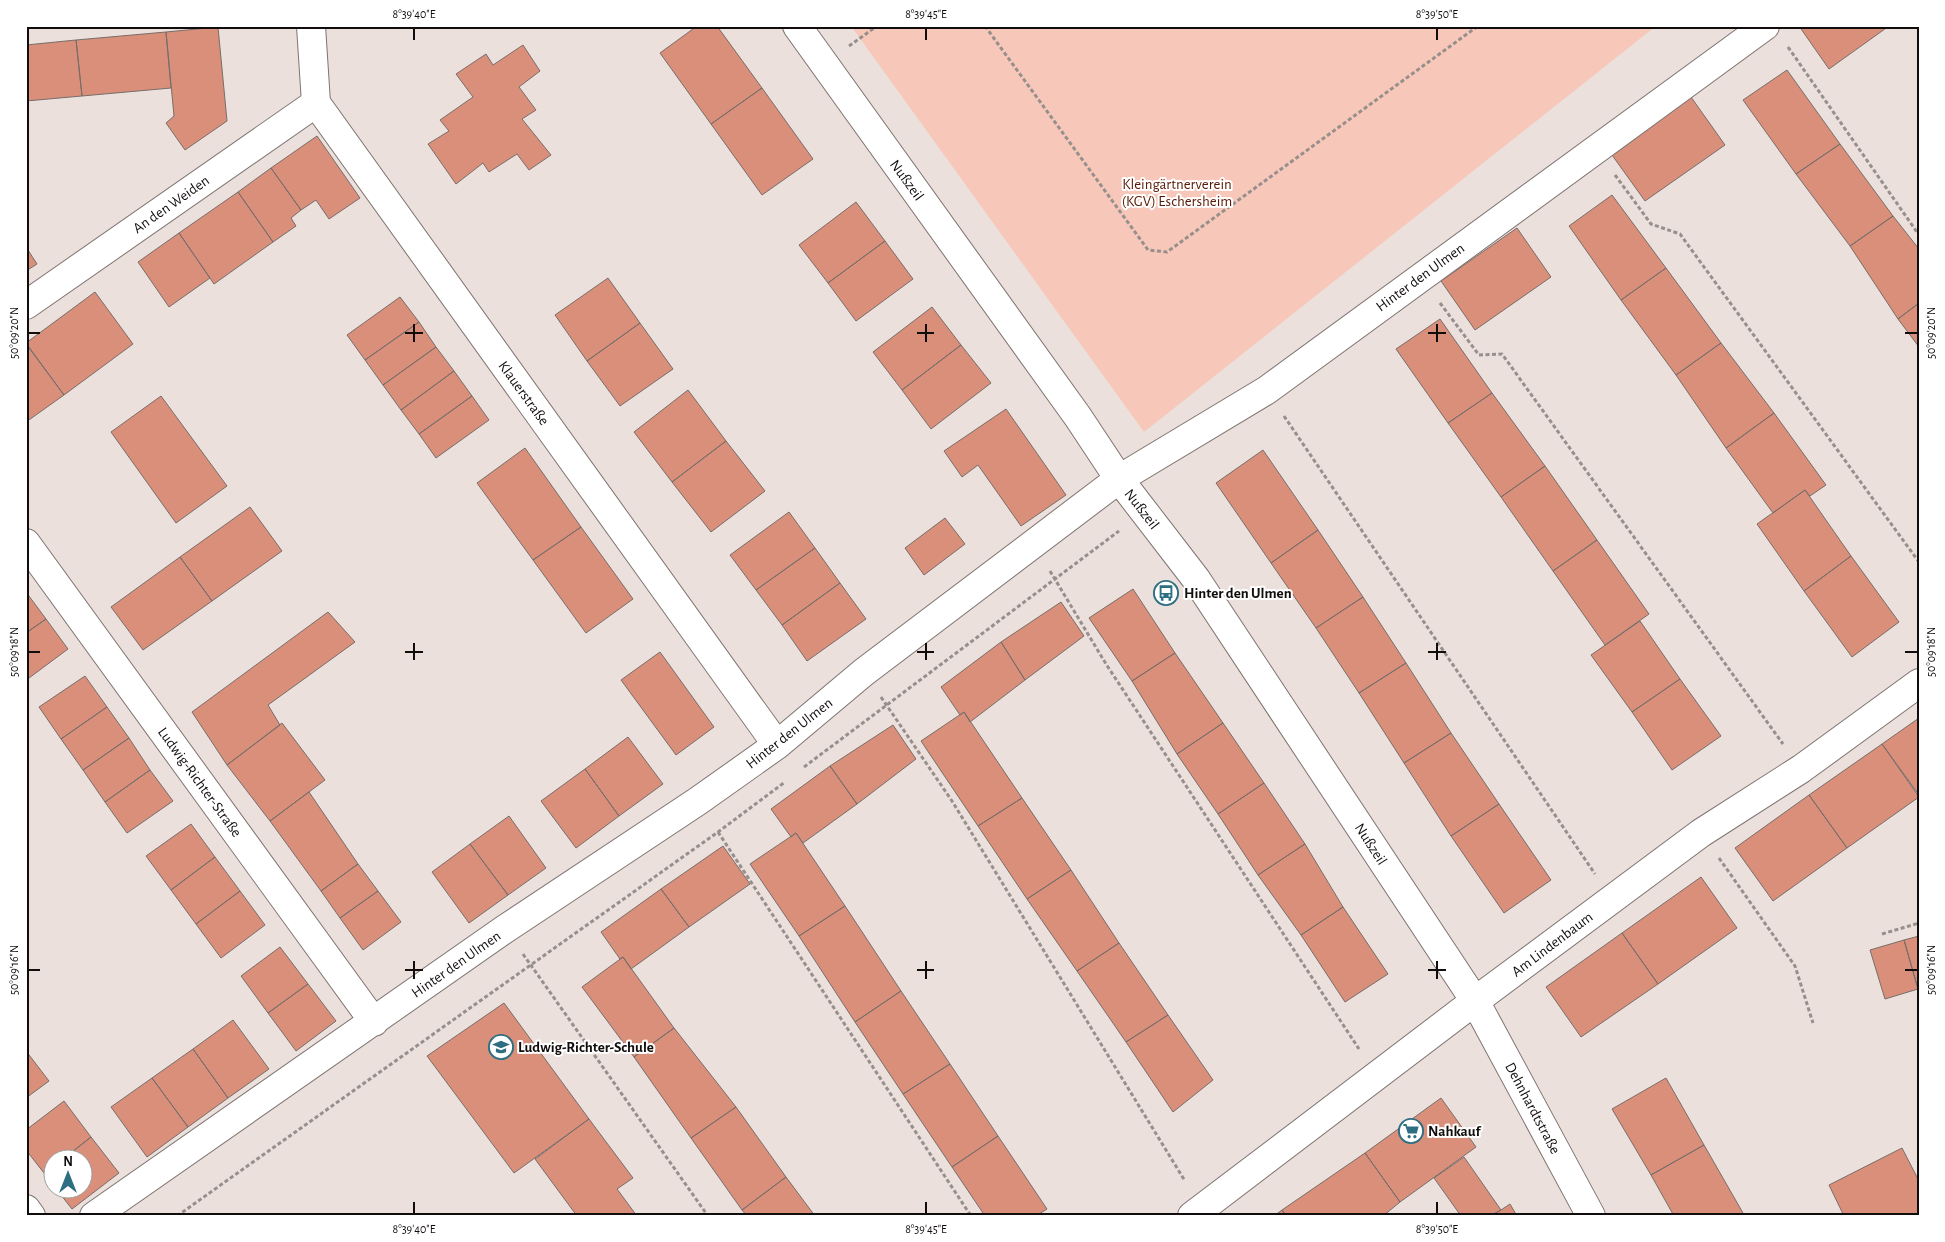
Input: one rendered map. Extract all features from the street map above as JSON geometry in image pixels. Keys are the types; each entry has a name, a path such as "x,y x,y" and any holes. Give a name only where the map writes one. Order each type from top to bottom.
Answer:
{"street":[{"path":"310,26 316,103"},
{"name":"Nußzeil","path":"797,26 1078,417 1118,478 1196,579 1475,1001"},
{"name":"Hinter den Ulmen","path":"94,1216 505,929 698,801 777,745 864,672 1118,478 1267,390 1596,150 1775,34"},
{"name":"An den Weiden","path":"26,305 316,103"},
{"name":"Klauerstraße","path":"316,103 777,745"},
{"name":"Ludwig-Richter-Straße","path":"26,543 374,1022"},
{"name":"Am Lindenbaum","path":"1197,1212 1475,1001 1701,833 1800,769 1919,682"},
{"name":"Dehnhardtstraße","path":"1475,1001 1592,1216"},
{"path":"26,1209 31,1216"}],"path":[{"path":"985,26 1148,250 1167,252 1478,26"},
{"path":"1775,34 1919,235"},
{"path":"1596,150 1651,224 1680,234 1919,562"},
{"path":"1420,277 1479,355 1502,354 1800,769"},
{"path":"1267,390 1612,899"},
{"path":"802,768 1056,580 1144,512"},
{"path":"1034,543 1106,664 1376,1076"},
{"path":"864,672 952,801 1197,1212"},
{"path":"177,1216 718,832 787,780"},
{"path":"698,801 970,1216"},
{"path":"1701,833 1795,966 1813,1023"},
{"path":"1882,934 1919,923"},
{"path":"505,929 708,1216"}],"green space":[{"name":"Kleingärtnerverein (KGV) Eschersheim","path":"851,26 1656,26 1144,432"}],"building":[{"path":"697,26 717,26 762,88 711,124 660,53"},
{"path":"1799,26 1889,26 1829,69"},
{"path":"218,27 227,121 185,150 166,123 174,116 166,32"},
{"path":"166,32 171,88 82,96 76,40"},
{"path":"76,40 82,96 26,101 26,45"},
{"path":"523,45 540,71 519,87 536,110 522,119 551,155 529,170 517,154 489,172 483,163 456,184 428,144 449,131 440,120 473,97 456,74 486,54 493,65"},
{"path":"1787,70 1840,144 1796,174 1743,100"},
{"path":"762,88 813,159 762,195 711,124"},
{"path":"1691,97 1725,145 1645,201 1612,155"},
{"path":"317,136 360,198 329,219 316,200 301,210 271,168"},
{"path":"1840,144 1893,216 1850,246 1796,174"},
{"path":"271,168 301,210 291,218 296,226 273,242 238,192"},
{"path":"238,192 273,242 214,284 179,233"},
{"path":"1612,195 1666,268 1621,300 1569,226"},
{"path":"856,202 885,241 828,283 799,245"},
{"path":"1893,216 1919,249 1919,303 1898,319 1850,246"},
{"path":"1517,228 1551,277 1475,330 1441,281"},
{"path":"179,233 210,278 169,307 138,262"},
{"path":"885,241 913,279 856,321 828,283"},
{"path":"26,247 37,264 26,271"},
{"path":"1666,268 1721,343 1676,375 1621,300"},
{"path":"608,278 640,323 587,361 555,315"},
{"path":"95,292 133,344 64,395 26,343"},
{"path":"400,297 419,322 365,360 347,335"},
{"path":"1919,303 1919,347 1898,319"},
{"path":"932,307 961,345 902,390 873,352"},
{"path":"1440,319 1492,393 1448,423 1396,349"},
{"path":"419,322 436,347 383,385 365,360"},
{"path":"640,323 673,369 620,406 587,361"},
{"path":"1721,343 1774,413 1726,448 1676,375"},
{"path":"26,344 64,395 26,422"},
{"path":"961,345 991,383 931,429 902,390"},
{"path":"436,347 454,371 401,410 383,385"},
{"path":"454,371 472,396 419,434 401,410"},
{"path":"688,390 726,441 672,482 634,432"},
{"path":"1492,393 1545,466 1501,497 1448,423"},
{"path":"161,396 227,486 176,523 111,432"},
{"path":"472,396 489,420 436,458 419,434"},
{"path":"1006,409 1066,495 1021,526 978,465 962,477 944,451"},
{"path":"1774,413 1826,485 1810,496 1805,490 1773,513 1726,448"},
{"path":"726,441 765,491 711,532 672,482"},
{"path":"525,448 581,527 533,560 477,483"},
{"path":"1263,450 1318,530 1271,563 1216,483"},
{"path":"1545,466 1597,540 1553,571 1501,497"},
{"path":"1805,490 1851,556 1804,591 1757,524"},
{"path":"250,507 282,551 212,601 180,557"},
{"path":"789,512 815,548 756,590 730,555"},
{"path":"945,518 965,544 924,575 905,548"},
{"path":"581,527 633,599 586,633 533,560"},
{"path":"1318,530 1363,597 1316,628 1271,563"},
{"path":"1597,540 1649,614 1605,645 1553,571"},
{"path":"815,548 840,583 782,625 756,590"},
{"path":"1851,556 1899,622 1852,657 1804,591"},
{"path":"180,557 212,601 143,650 111,607"},
{"path":"840,583 866,619 807,661 782,625"},
{"path":"1133,589 1175,653 1132,681 1089,618"},
{"path":"26,592 46,619 26,633"},
{"path":"1363,597 1406,663 1359,693 1316,628"},
{"path":"1061,602 1084,636 1025,680 1001,642"},
{"path":"328,612 355,642 268,705 280,725 227,765 192,712"},
{"path":"46,619 68,649 29,678 26,674 26,633"},
{"path":"1640,621 1680,679 1632,712 1591,655"},
{"path":"1001,642 1025,680 970,722 964,712 960,715 941,687"},
{"path":"660,652 714,727 676,755 621,680"},
{"path":"1175,653 1223,723 1177,754 1132,681"},
{"path":"1406,663 1451,733 1404,763 1359,693"},
{"path":"85,676 107,707 61,739 39,707"},
{"path":"1680,679 1721,736 1672,770 1632,712"},
{"path":"107,707 129,738 83,770 61,739"},
{"path":"964,712 1022,798 978,826 921,741"},
{"path":"1919,718 1919,795 1882,744"},
{"path":"282,723 325,780 270,821 227,765"},
{"path":"1223,723 1264,783 1218,814 1177,754"},
{"path":"893,725 916,759 857,804 830,766"},
{"path":"1451,733 1499,804 1451,836 1404,763"},
{"path":"628,737 663,784 619,816 585,769"},
{"path":"129,738 150,770 105,802 83,770"},
{"path":"1882,744 1919,797 1847,848 1809,795"},
{"path":"830,766 857,804 803,843 796,833 791,837 771,809"},
{"path":"585,769 619,816 576,848 541,801"},
{"path":"150,770 173,801 127,833 105,802"},
{"path":"1264,783 1305,844 1258,875 1218,814"},
{"path":"309,792 358,864 321,891 270,821"},
{"path":"1809,795 1847,848 1773,901 1735,848"},
{"path":"1022,798 1071,870 1027,899 978,826"},
{"path":"1499,804 1551,880 1504,913 1451,836"},
{"path":"509,816 546,868 508,895 470,844"},
{"path":"191,824 215,857 171,890 146,856"},
{"path":"796,833 845,906 799,936 750,864"},
{"path":"470,844 508,895 469,923 432,872"},
{"path":"1305,844 1343,907 1301,935 1258,875"},
{"path":"723,846 750,884 689,927 661,889"},
{"path":"215,857 240,891 196,924 171,890"},
{"path":"358,864 378,891 340,918 321,891"},
{"path":"1071,870 1119,943 1077,971 1027,899"},
{"path":"1701,877 1737,928 1658,984 1622,933"},
{"path":"661,889 689,927 631,969 623,957 620,959 601,932"},
{"path":"240,891 265,925 221,958 196,924"},
{"path":"378,891 401,922 363,950 340,918"},
{"path":"845,906 901,991 855,1022 799,936"},
{"path":"1343,907 1388,974 1345,1002 1301,935"},
{"path":"1622,933 1658,984 1581,1037 1546,987"},
{"path":"1919,936 1919,989 1918,989 1904,940"},
{"path":"1904,940 1918,989 1885,999 1870,950"},
{"path":"1119,943 1168,1015 1126,1042 1077,971"},
{"path":"280,947 308,984 268,1013 241,976"},
{"path":"623,957 674,1028 634,1057 582,987"},
{"path":"308,984 336,1021 296,1051 268,1013"},
{"path":"901,991 950,1064 903,1094 855,1022"},
{"path":"504,1003 589,1119 514,1173 427,1056"},
{"path":"1168,1015 1213,1080 1173,1112 1126,1042"},
{"path":"233,1020 269,1069 228,1098 193,1049"},
{"path":"674,1028 736,1107 691,1138 634,1057"},
{"path":"193,1049 228,1098 188,1127 152,1078"},
{"path":"26,1051 49,1081 26,1098"},
{"path":"950,1064 998,1136 952,1167 903,1094"},
{"path":"152,1078 188,1127 147,1157 111,1107"},
{"path":"1666,1078 1704,1145 1651,1175 1612,1109"},
{"path":"1441,1098 1476,1147 1400,1202 1365,1153"},
{"path":"64,1101 91,1137 75,1150 42,1150 42,1170 26,1150 26,1130"},
{"path":"736,1107 786,1177 742,1210 691,1138"},
{"path":"589,1119 633,1178 617,1189 637,1216 577,1216 535,1159"},
{"path":"998,1136 1047,1209 1036,1216 985,1216 952,1167"},
{"path":"91,1137 119,1173 92,1194 92,1150 75,1150"},
{"path":"1704,1145 1743,1213 1738,1216 1674,1216 1651,1175"},
{"path":"1902,1148 1919,1181 1919,1216 1844,1216 1829,1185"},
{"path":"1365,1153 1400,1202 1383,1216 1286,1216 1282,1210"},
{"path":"1464,1157 1501,1210 1490,1216 1461,1216 1434,1178"},
{"path":"786,1177 815,1216 747,1216 742,1210"},
{"path":"65,1200 84,1200 72,1209"},
{"path":"1510,1204 1517,1216 1490,1216 1501,1210"},
{"path":"1282,1210 1286,1216 1274,1216"}],"place":[{"name":"Hinter den Ulmen","path":"1166,593"},
{"name":"Ludwig-Richter-Schule","path":"501,1047"},
{"name":"Nahkauf","path":"1411,1131"}]}
